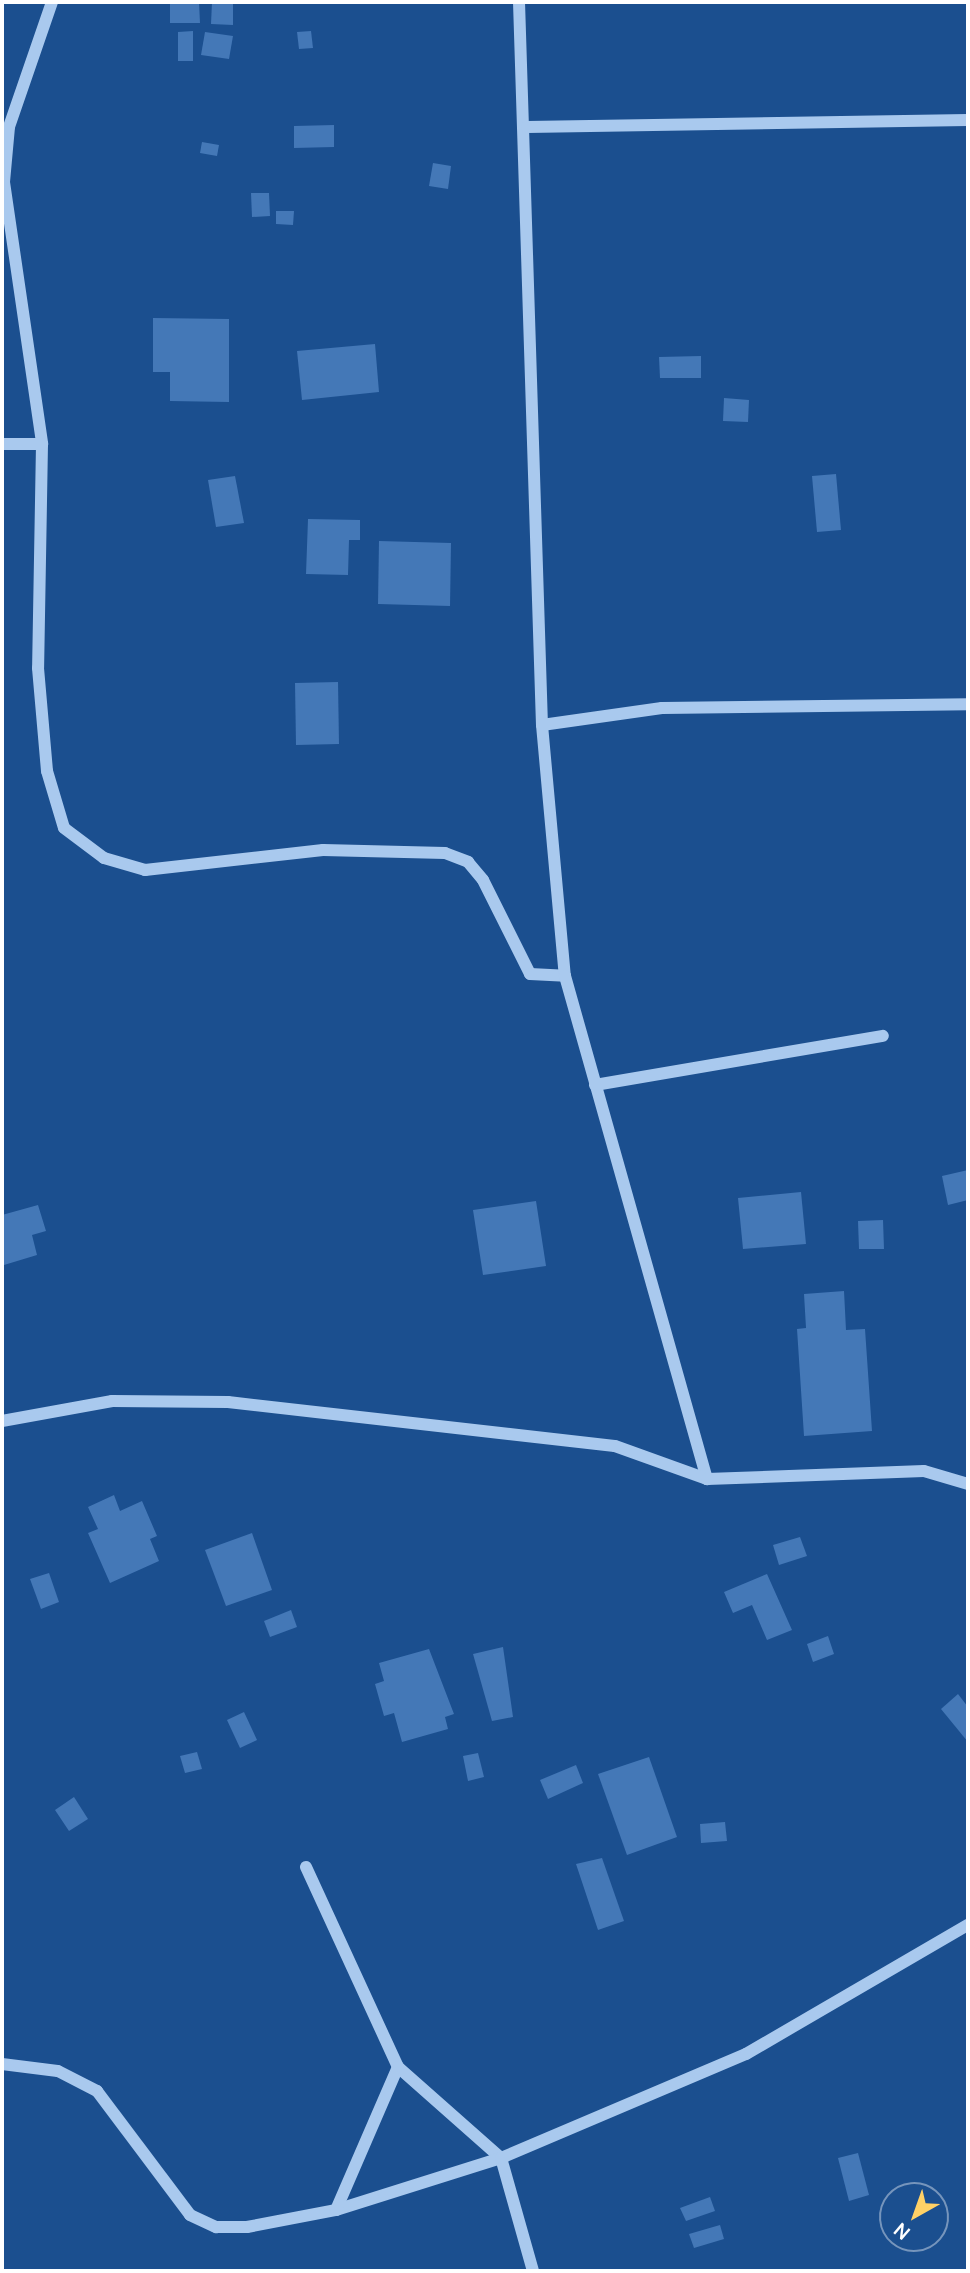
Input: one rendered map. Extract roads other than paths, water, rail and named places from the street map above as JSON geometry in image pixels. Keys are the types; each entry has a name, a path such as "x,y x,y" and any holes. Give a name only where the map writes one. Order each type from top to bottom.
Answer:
{"street":[{"path":"52,2 9,127 4,182 43,443 38,668 47,771 64,828 104,858 145,870 287,852 446,853 468,862 483,880 530,974 565,976"},
{"path":"519,2 527,127 542,725 565,976 707,1479"},
{"path":"527,127 968,120"},
{"path":"2,444 43,443"},
{"path":"542,725 662,708 968,705"},
{"path":"595,1085 883,1036"},
{"path":"2,1421 112,1401 228,1402 479,1435 615,1446 707,1479 924,1471 968,1484"},
{"path":"306,1867 398,2067 501,2158 533,2271"},
{"path":"2,2064 58,2071 97,2091 191,2215 216,2227 247,2227 336,2210 501,2158 746,2054 968,1925"},
{"path":"336,2210 398,2067"}]}
